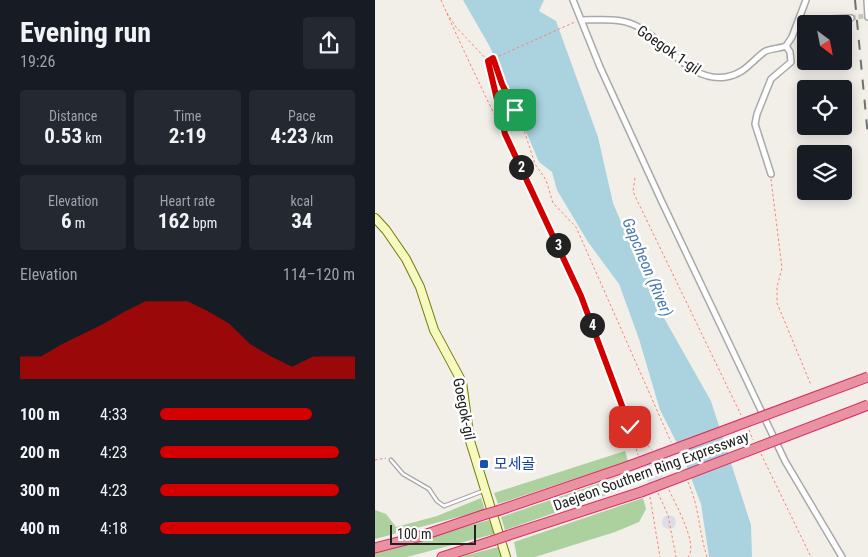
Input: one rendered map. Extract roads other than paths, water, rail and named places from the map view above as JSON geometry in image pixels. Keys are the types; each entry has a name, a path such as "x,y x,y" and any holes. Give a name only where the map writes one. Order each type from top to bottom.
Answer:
{"highway":[{"name":"Daejeon Southern Ring Expressway","path":"375,548 418,537 629,466 868,377"},
{"name":"Daejeon Southern Ring Expressway","path":"442,557 644,491 868,405"}],"street":[{"path":"573,0 600,67 661,200 781,452 799,486 842,557"},
{"path":"801,15 806,0"},
{"path":"867,0 867,16"},
{"name":"Goegok 1-gil","path":"582,20 631,24 651,36 695,71 715,77 736,75 751,65 765,51 786,46"},
{"path":"771,174 755,124 771,79 791,62 790,52 786,46 797,24"},
{"name":"Goegok-gil","path":"375,218 386,230 406,259 420,288 434,330 459,376 465,398 470,441 506,557"}],"lane":[{"path":"391,460 403,474 429,489 437,501 444,506 484,490"}],"water":[{"path":"463,0 544,0 539,11 556,21 598,137 613,203 631,246 667,301 664,318 711,401 751,525 752,557 709,557 701,504 680,449 660,410 639,339 619,284 588,242 557,190 552,172 539,162 490,47"}],"tunnel":[{"path":"853,18 864,16"}],"railway":[{"path":"855,0 868,137"}],"place":[{"name":"모세골","path":"484,464"}],"water label":[{"name":"Gapcheon (River)","path":"648,267"}]}
